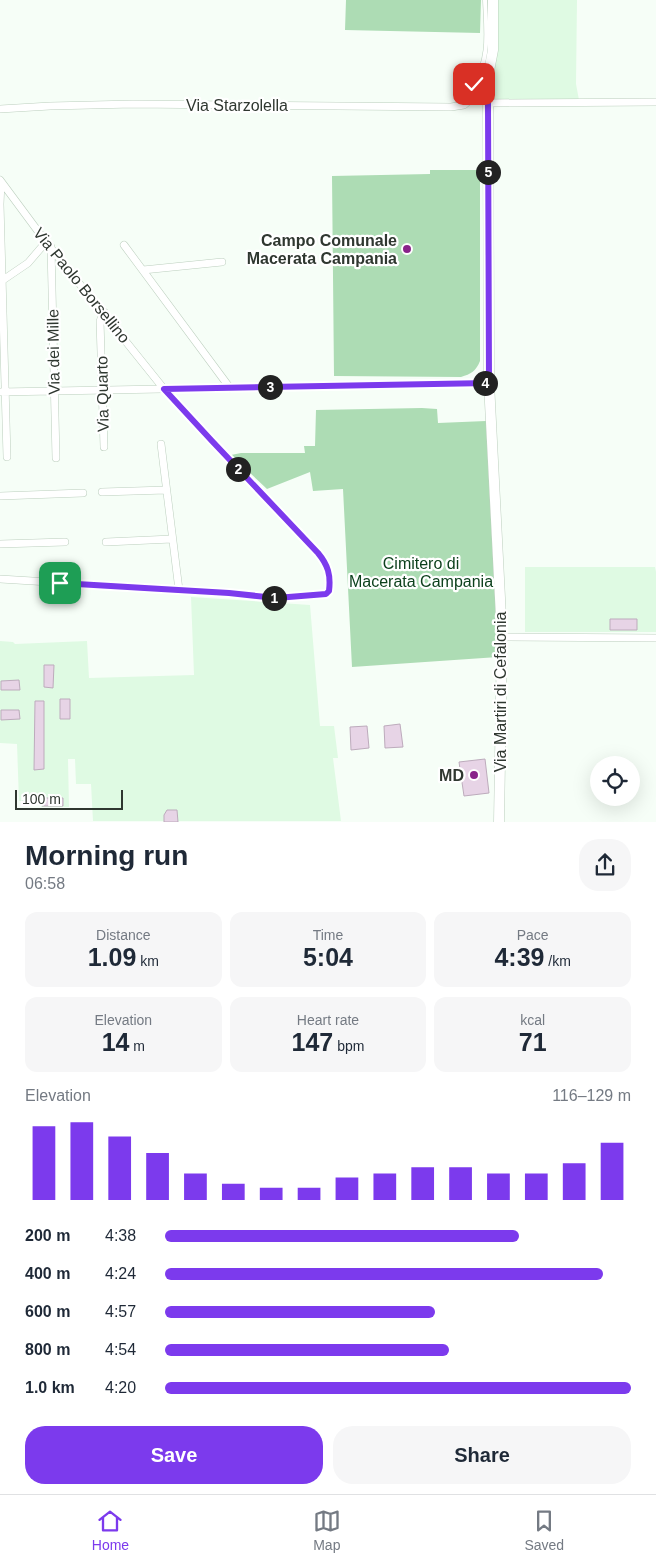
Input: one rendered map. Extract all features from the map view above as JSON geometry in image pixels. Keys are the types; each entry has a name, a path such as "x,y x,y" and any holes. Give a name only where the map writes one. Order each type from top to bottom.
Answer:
{"street":[{"path":"493,0 493,50 488,76 479,94 656,102"},
{"name":"Via Martiri di Cefalonia","path":"488,76 479,94 489,383 502,636 499,822"},
{"name":"Via Starzolella","path":"0,109 133,104 451,107 464,105 479,94"},
{"path":"1,181 3,392 7,457"},
{"name":"Via Paolo Borsellino","path":"1,181 164,389 318,553 329,569 329,591 326,594 276,598 179,590"},
{"path":"2,282 28,263 49,244"},
{"name":"Via dei Mille","path":"49,244 56,458"},
{"path":"124,245 230,388"},
{"path":"143,270 222,262"},
{"name":"Via Quarto","path":"104,312 100,321 104,447"},
{"path":"3,392 489,383"},
{"path":"0,579 179,590 161,444"},
{"path":"102,492 166,490"},
{"path":"0,496 83,493"},
{"path":"106,542 172,539"},
{"path":"0,544 65,542"},
{"path":"502,636 656,638"}],"lane":[{"path":"479,94 481,73 486,56 485,0"}],"shaded area":[{"path":"497,0 577,0 576,84 579,100 491,102 498,34"},
{"path":"525,567 655,567 656,632 525,632"},
{"path":"191,597 310,605 320,726 334,726 338,758 333,758 341,821 93,821 91,784 76,784 75,759 68,759 69,807 41,807 41,800 19,801 17,744 0,743 0,641 13,642 15,644 87,641 89,678 194,675"}],"green space":[{"path":"346,0 481,0 480,33 345,30"},
{"name":"Campo Comunale Macerata Campania","path":"430,170 480,170 480,361 473,372 461,377 334,376 332,176 430,174"},
{"name":"Cimitero di Macerata Campania","path":"437,409 438,423 486,421 498,657 352,667 343,489 313,491 310,472 267,489 231,455 241,453 305,453 304,446 315,446 316,410"}],"building":[{"path":"610,619 637,619 637,630 610,630"},
{"path":"44,665 54,665 53,688 44,687"},
{"path":"19,680 20,690 1,690 1,681"},
{"path":"60,699 70,699 70,719 60,719"},
{"path":"35,701 44,701 44,769 34,770"},
{"path":"1,710 19,710 20,719 1,720"},
{"path":"400,724 403,747 385,748 384,726"},
{"path":"367,726 369,748 351,750 350,727"},
{"name":"MD","path":"485,759 489,793 464,796 459,762"},
{"path":"42,798 63,798 63,806 42,806"},
{"path":"167,810 177,810 178,822 164,822 164,815"}],"place":[{"name":"Campo Comunale Macerata Campania","path":"407,249"},
{"name":"MD","path":"474,775"}],"route":[{"path":"60,583 229,593 276,598 326,594 329,591 329,569 324,560 164,389 489,383 488,103 480,96 480,87 474,84"}]}
